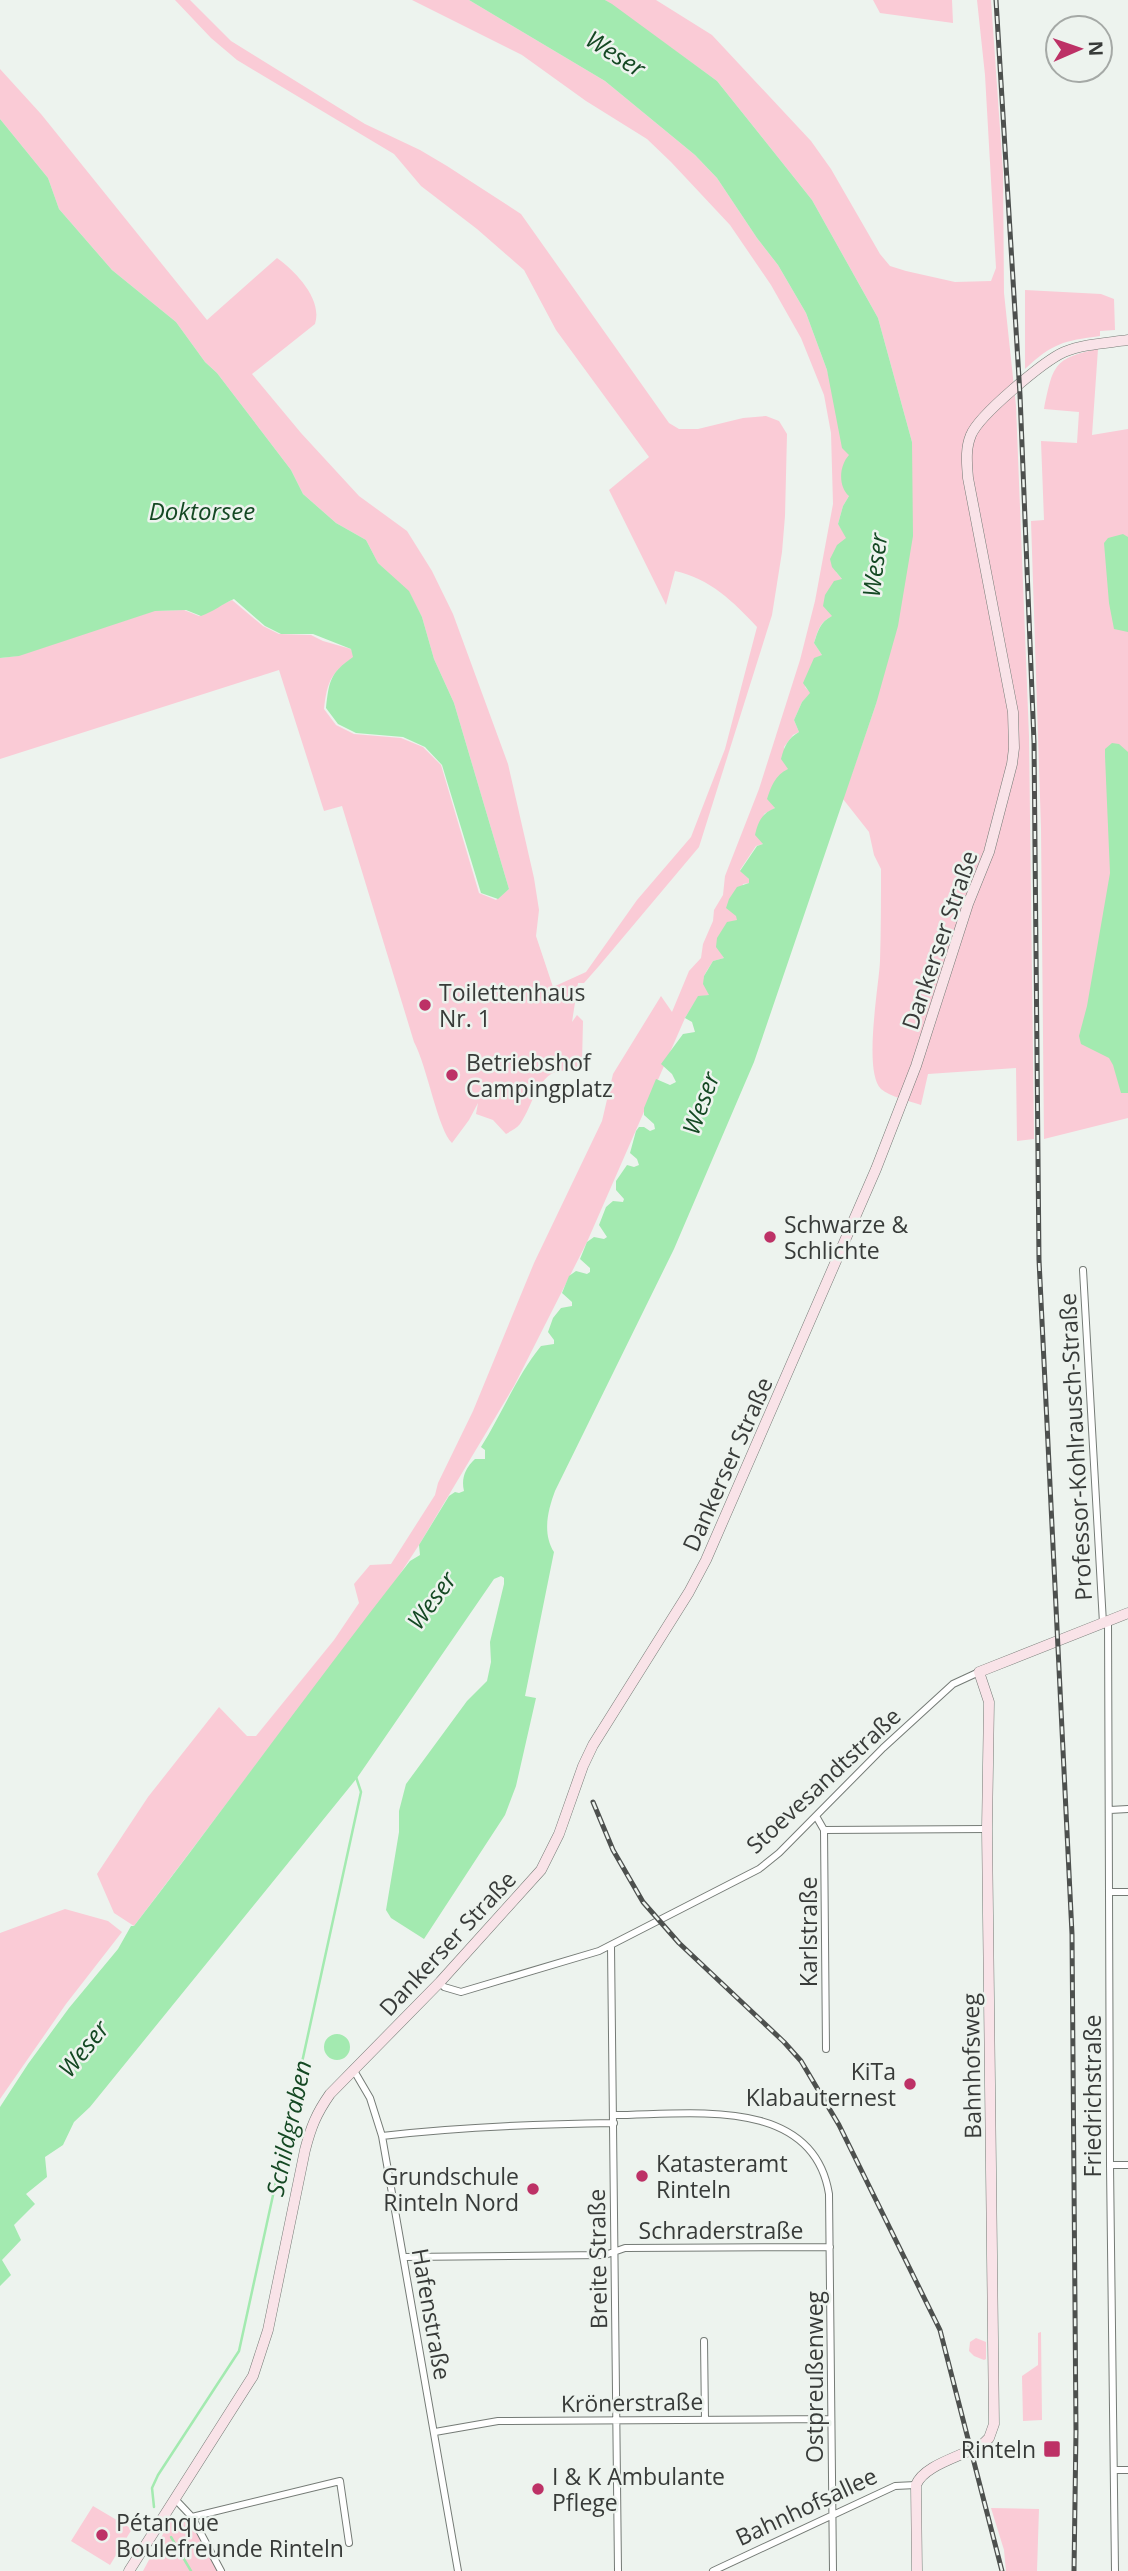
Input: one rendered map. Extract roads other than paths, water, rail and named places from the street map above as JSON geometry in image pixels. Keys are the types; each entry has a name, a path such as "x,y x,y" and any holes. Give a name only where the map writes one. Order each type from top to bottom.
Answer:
{"main road":[{"name":"Dankerser Straße","path":"129,2571 236,2405 261,2358 312,2121 330,2094 440,1982 541,1870 556,1841 593,1745 689,1592 706,1560 871,1182 916,1066 968,904 989,852 1008,785 1014,748 1009,690 968,478 967,451 971,435 987,414 1058,355 1080,347 1128,340"},
{"name":"Stoevesandtstraße","path":"979,1672 1128,1613"},
{"name":"Bahnhofsweg","path":"971,2451 989,2438 993,2431 995,2412 987,1829 989,1702 979,1672"},
{"name":"Bahnhofsallee","path":"916,2485 929,2470 971,2451"},
{"path":"916,2485 917,2571"}],"street":[{"name":"Professor-Kohlrausch-Straße","path":"1083,1270 1106,1621"},
{"name":"Friedrichstraße","path":"1106,1621 1110,1810 1110,2165 1115,2571"},
{"name":"Stoevesandtstraße","path":"440,1982 444,1987 461,1992 611,1946 759,1869 779,1853 883,1748 953,1684 979,1672"},
{"path":"1110,1810 1128,1809"},
{"name":"Karlstraße","path":"816,1816 824,1830 826,2049"},
{"path":"824,1830 987,1829"},
{"path":"1110,1892 1128,1892"},
{"name":"Breite Straße","path":"611,1946 618,2571"},
{"name":"Hafenstraße","path":"353,2069 370,2098 382,2136 458,2571"},
{"name":"Ostpreußenweg","path":"614,2115 746,2116 786,2129 808,2148 824,2172 827,2182 830,2247 833,2571"},
{"path":"382,2136 482,2126 614,2123"},
{"path":"1110,2165 1128,2165"},
{"name":"Schraderstraße","path":"404,2257 605,2255 625,2249 830,2247"},
{"path":"704,2341 705,2419"},
{"name":"Krönerstraße","path":"435,2432 498,2421 831,2419"},
{"path":"1114,2470 1128,2470"},
{"path":"192,2517 340,2482 349,2543"},
{"name":"Bahnhofsallee","path":"713,2571 895,2486 916,2485"},
{"path":"176,2499 192,2517 221,2571"}],"water":[{"name":"Weser","path":"469,0 605,0 612,4 717,81 812,200 878,318 912,442 913,536 898,626 876,704 754,1062 674,1249 552,1498 547,1529 554,1552 525,1696 536,1698 516,1786 505,1815 424,1939 391,1918 386,1910 399,1832 399,1811 406,1784 467,1701 487,1681 491,1662 490,1642 504,1584 504,1578 501,1576 494,1579 357,1778 90,2107 74,2122 63,2145 45,2157 47,2177 26,2194 35,2204 14,2225 21,2240 2,2260 11,2275 0,2286 0,2107 69,2008 118,1949 131,1926 134,1926 410,1561 420,1555 419,1545 449,1496 464,1491 464,1478 469,1466 475,1459 485,1459 485,1450 481,1447 524,1370 541,1346 554,1344 548,1332 553,1318 561,1308 572,1306 572,1302 562,1293 569,1276 576,1271 587,1274 590,1272 590,1268 580,1259 587,1242 594,1237 607,1237 599,1225 606,1207 613,1201 623,1202 624,1199 616,1190 616,1181 627,1165 639,1165 630,1153 636,1131 639,1127 650,1131 655,1129 654,1124 644,1115 644,1108 656,1079 670,1085 676,1082 661,1064 683,1034 695,1032 692,1022 685,1018 698,996 709,995 703,984 704,976 713,961 724,958 716,947 717,938 727,922 737,920 726,908 737,887 749,883 749,879 740,871 757,846 763,844 755,835 756,830 764,815 775,808 767,799 777,778 788,769 781,759 782,755 789,740 799,732 794,720 802,702 810,693 803,683 814,658 822,655 814,643 822,624 832,616 823,606 825,595 834,581 842,579 832,567 830,559 837,545 846,538 838,524 849,496 843,487 841,476 849,455 842,448 827,370 806,313 778,265 717,178 695,155 605,81"},
{"name":"Doktorsee","path":"0,119 48,178 59,209 112,270 176,322 291,470 303,494 336,523 366,540 378,563 409,591 422,617 434,659 454,703 509,889 498,899 481,893 442,765 425,747 403,737 356,733 338,724 326,708 332,678 353,657 351,649 313,634 281,634 265,626 234,599 201,616 186,610 155,611 19,656 0,658"},
{"path":"1123,534 1128,537 1128,632 1114,629 1104,543 1108,538"},
{"path":"1112,743 1119,744 1128,752 1128,1093 1121,1093 1109,1058 1081,1044 1079,1036 1087,1006 1110,873 1105,749"},
{"path":"337,2034 346,2038 350,2047 346,2056 337,2060 328,2056 324,2047 328,2038"}],"waterway":[{"name":"Schildgraben","path":"154,2507 152,2488 158,2475 239,2351 361,1792 356,1777"},
{"name":"Schildgraben","path":"171,2537 191,2571"}],"railway":[{"path":"996,0 1020,395 1034,742 1039,1260 1072,1934 1076,2431 1074,2571"},
{"path":"593,1802 613,1850 643,1902 679,1943 801,2061 839,2125 940,2330 1002,2571"}],"place":[{"name":"Toilettenhaus Nr. 1","path":"425,1005"},
{"name":"Betriebshof Campingplatz","path":"452,1075"},
{"name":"Schwarze & Schlichte","path":"770,1237"},
{"name":"KiTa Klabauternest","path":"910,2084"},
{"name":"Katasteramt Rinteln","path":"642,2176"},
{"name":"Grundschule Rinteln Nord","path":"533,2189"},
{"name":"Rinteln","path":"1052,2449"},
{"name":"I & K Ambulante Pflege","path":"538,2489"},
{"name":"Pétanque Boulefreunde Rinteln","path":"102,2535"}]}
